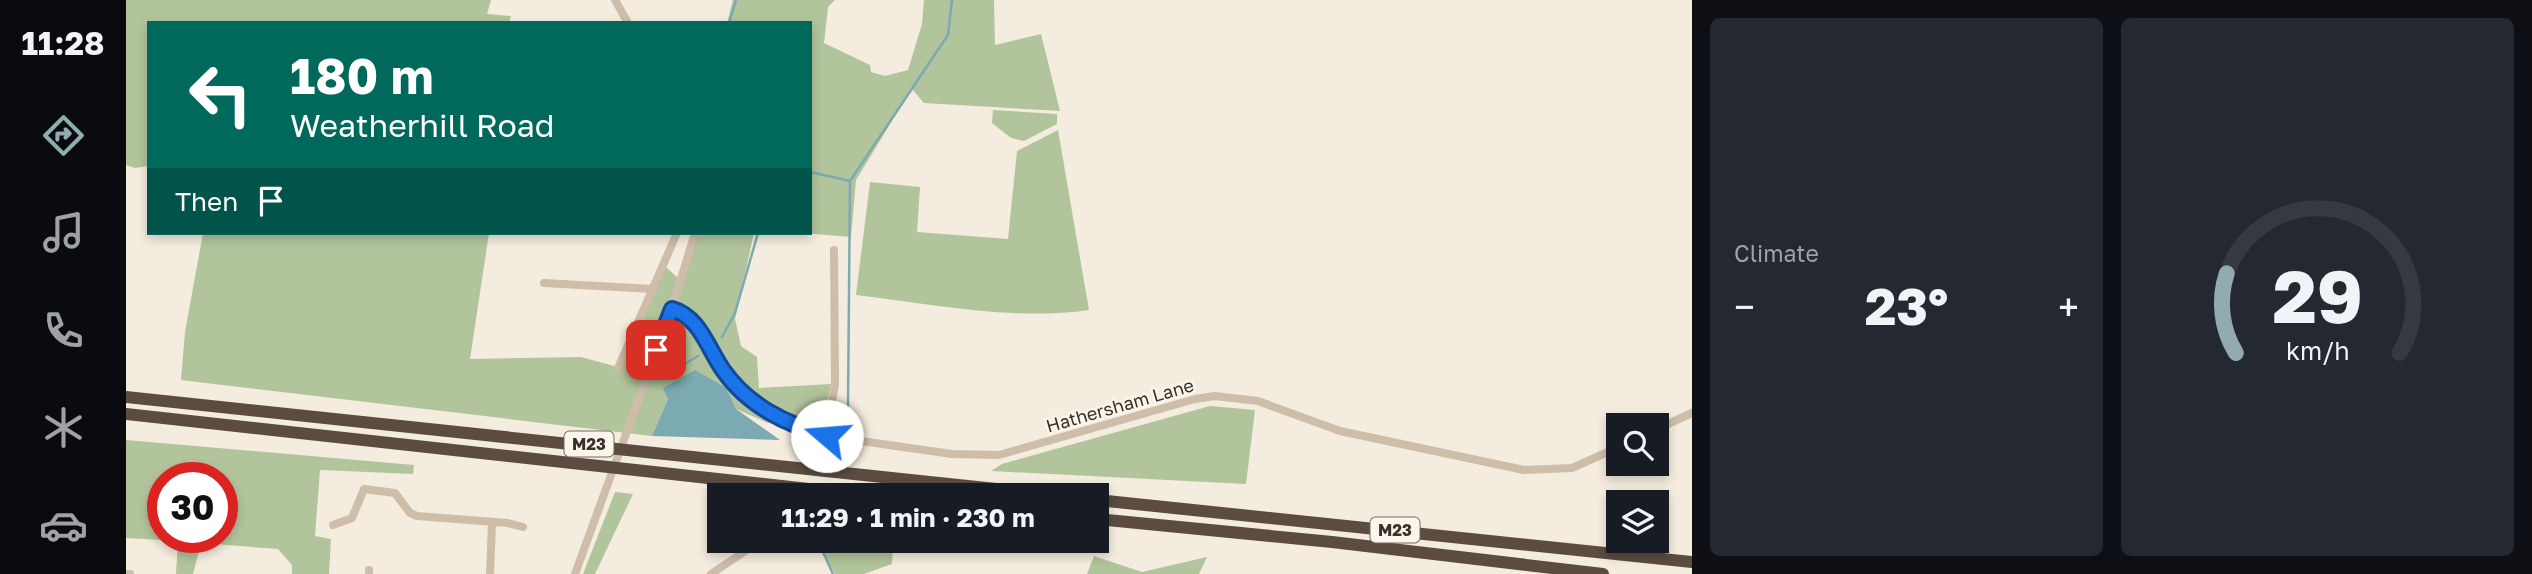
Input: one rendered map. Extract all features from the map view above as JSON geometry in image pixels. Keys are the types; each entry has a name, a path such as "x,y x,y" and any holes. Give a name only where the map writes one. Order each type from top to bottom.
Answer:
{"highway":[{"name":"M23","path":"126,397 939,483"},
{"name":"M23","path":"126,414 754,483"},
{"name":"M23","path":"1109,501 1692,562"},
{"name":"M23","path":"1109,520 1332,542 1603,574"}],"street":[{"path":"615,0 627,21"},
{"path":"618,368 676,235"},
{"path":"575,574 672,309 695,235"},
{"path":"674,243 692,247"},
{"path":"827,436 835,380 834,250"},
{"path":"544,283 653,289"},
{"name":"Hathersham Lane","path":"672,309 692,321 722,370 742,393 765,411 797,427 827,436 952,454 999,455 1215,396 1258,401 1340,431 1524,470 1572,468 1606,453"},
{"path":"1669,424 1692,413"},
{"path":"333,525 352,518 364,489 395,493 410,513 417,516 523,527"},
{"path":"490,574 492,523"},
{"path":"711,574 742,553"}],"green space":[{"path":"126,0 491,0 487,14 511,16 510,21 147,21 147,166 135,168 126,165"},
{"path":"733,0 835,0 828,7 824,43 870,65 871,72 885,76 908,70 922,24 924,0 994,0 995,45 1041,34 1060,111 924,103 912,89 917,80 856,180 851,237 812,234 812,21 728,21"},
{"path":"993,110 1057,114 1057,124 1024,141 1011,138 992,123"},
{"path":"1058,130 1089,310 1031,314 943,307 856,295 870,182 920,187 917,232 1008,239 1017,151"},
{"path":"203,235 489,235 470,359 581,357 618,367 665,266 680,280 694,235 754,235 735,319 741,346 757,357 759,388 831,384 821,428 768,423 736,409 725,388 668,399 652,436 181,380 185,332"},
{"path":"1210,406 1255,410 1246,484 991,471 1002,464"},
{"path":"126,440 414,465 413,474 320,470 315,536 331,539 329,574 292,574 292,565 278,549 238,546 238,462 147,462 147,539 126,538"},
{"path":"615,492 633,494 595,574 583,574"},
{"path":"177,553 198,553 193,574 176,574"},
{"path":"824,553 892,553 892,564 864,574 835,574"},
{"path":"1094,556 1142,572 1207,557 1199,574 1087,574"}],"water":[{"path":"695,370 726,388 736,409 780,440 652,436 668,399 663,388"}],"waterway":[{"path":"730,21 736,0"},
{"path":"842,424 848,405 850,181 948,35 952,0"},
{"path":"812,172 850,181"},
{"path":"722,337 735,313 757,235"},
{"path":"670,373 698,356"},
{"path":"823,553 833,574"}],"route":[{"path":"656,350 672,309 678,310 692,321 722,370 742,393 765,411 797,427 827,436"}]}
